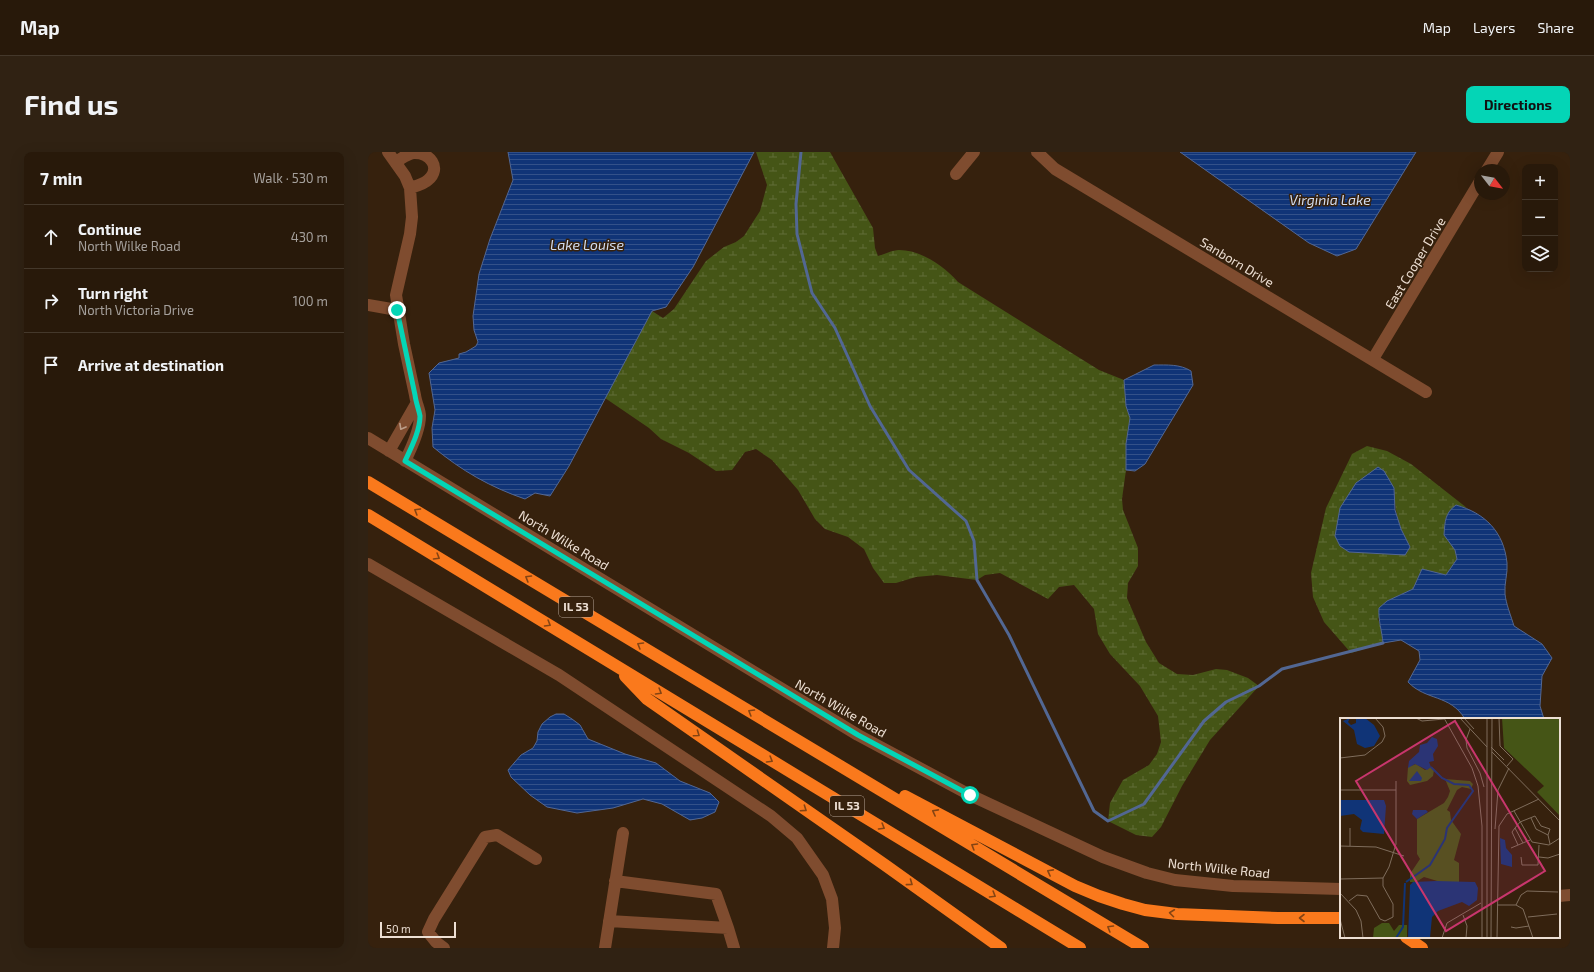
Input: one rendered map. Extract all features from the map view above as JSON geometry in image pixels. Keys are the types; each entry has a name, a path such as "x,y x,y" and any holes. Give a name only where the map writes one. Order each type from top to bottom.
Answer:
{"highway":[{"name":"IL 53","path":"368,482 1143,948"},
{"name":"IL 53","path":"368,514 1080,948"},
{"path":"614,665 647,699 1001,948"},
{"path":"785,732 1075,886 1100,896 1145,910 1177,914 1278,918 1340,918"},
{"path":"1407,938 1422,948"}],"street":[{"path":"405,461 416,436 420,416 416,404 397,310 396,295 411,228 412,217 410,188 405,176 392,157 420,152 427,154 432,159 435,166 433,174 428,181 410,188"},
{"path":"956,174 974,152"},
{"name":"Sanborn Drive","path":"1038,152 1055,169 1426,392"},
{"path":"1491,164 1498,152"},
{"name":"East Cooper Drive","path":"1373,359 1474,191"},
{"path":"368,305 397,310"},
{"path":"389,451 416,404"},
{"name":"North Wilke Road","path":"368,438 858,735 970,795 1104,857 1147,873 1175,880 1233,886 1340,889"},
{"path":"368,564 559,675 771,816 797,838 823,875 832,899 835,928 833,948"},
{"path":"605,948 623,833"},
{"path":"444,948 436,942 428,932 434,919 485,837 497,835 536,859"},
{"path":"615,881 716,894 734,948"},
{"path":"1560,896 1570,895"},
{"path":"609,921 728,928"}],"green space":[{"path":"756,152 830,152 873,228 875,248 878,256 899,250 916,253 932,260 946,270 958,282 1099,370 1124,380 1126,406 1130,418 1126,444 1126,470 1122,499 1123,510 1138,548 1138,566 1128,583 1127,598 1146,642 1159,663 1177,674 1193,675 1216,669 1227,670 1248,678 1259,686 1210,740 1182,786 1161,827 1152,837 1136,835 1108,821 1110,803 1123,780 1149,765 1157,754 1161,742 1158,716 1140,686 1110,654 1098,634 1094,609 1074,585 1059,587 1048,599 1000,573 985,575 977,580 937,575 916,577 896,583 884,583 873,568 864,549 848,537 825,529 815,519 798,490 772,460 756,449 745,452 732,470 716,471 689,453 661,439 649,428 605,398 652,311 663,318 674,309 706,261 724,247 736,242 744,236 760,211 767,185"},
{"path":"1367,446 1387,451 1411,464 1467,508 1456,505 1444,535 1455,550 1457,559 1446,575 1422,569 1413,589 1387,601 1378,619 1382,630 1383,643 1351,653 1324,622 1313,597 1311,573 1326,508 1352,454","holes":["1394,488 1398,519 1410,547 1405,555 1349,552"]}],"water":[{"name":"Lake Louise","path":"508,152 754,152 693,267 666,307 652,311 569,466 550,496 535,493 525,499 477,478 455,464 433,447 432,428 435,410 429,373 439,363 459,358 459,354 476,346 478,342 474,330 473,316 479,274 490,239 513,180"},
{"name":"Virginia Lake","path":"1180,152 1416,152 1356,249 1337,256 1309,243"},
{"path":"1154,365 1173,365 1191,371 1193,385 1145,464 1135,471 1126,470 1126,444 1130,418 1126,406 1124,380"},
{"path":"1378,467 1384,471 1394,488 1395,510 1401,529 1410,547 1405,555 1349,552 1340,546 1335,536 1340,508 1356,483"},
{"path":"1456,505 1476,513 1491,525 1502,542 1507,563 1505,594 1507,606 1514,626 1542,644 1552,658 1542,676 1540,706 1544,718 1464,718 1452,705 1422,692 1408,682 1420,660 1419,651 1401,640 1383,643 1379,608 1387,601 1413,589 1422,569 1446,575 1457,559 1455,550 1444,535 1446,518 1452,508"},
{"path":"556,714 564,714 580,725 588,739 625,754 656,763 680,781 710,793 719,802 715,812 702,818 690,820 662,804 643,799 613,808 577,813 547,807 530,795 511,777 508,770 521,755 533,748 537,741 538,732 542,724"}],"waterway":[{"path":"801,152 796,204 797,234 812,293 835,328 870,406 909,470 966,521 974,541 977,580 1009,635 1094,811 1108,821 1144,804 1204,721 1226,702 1259,686 1282,669 1383,643"}],"route":[{"path":"397,310 416,404 420,416 416,436 405,461 819,712 858,735 970,795"}]}
